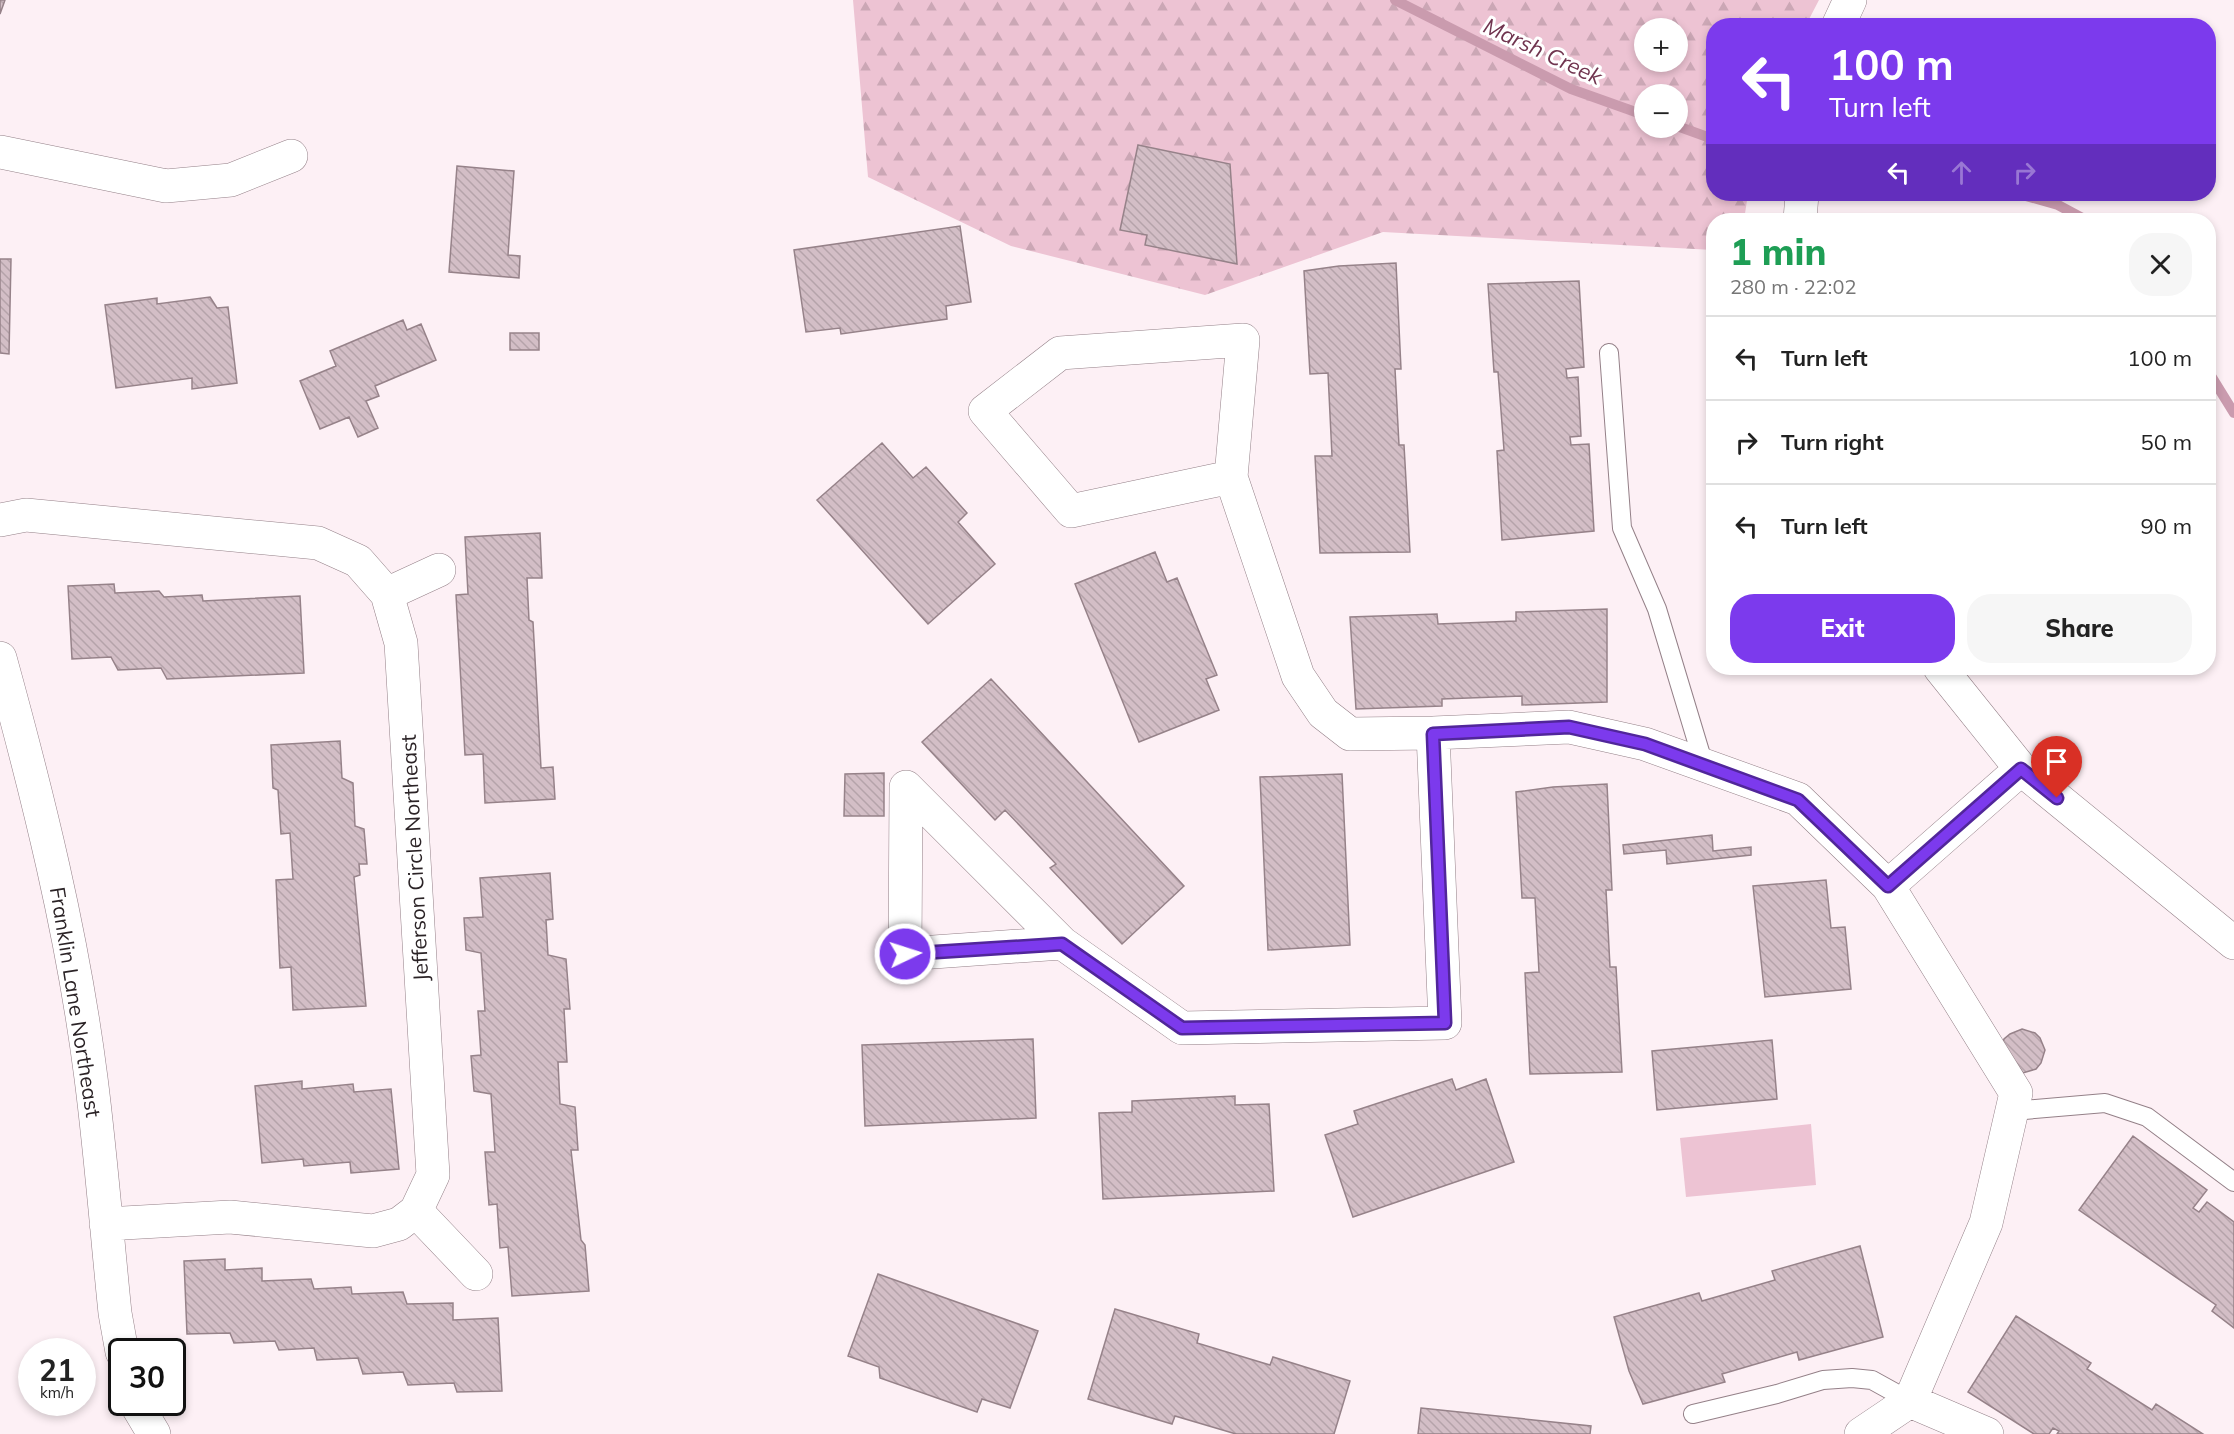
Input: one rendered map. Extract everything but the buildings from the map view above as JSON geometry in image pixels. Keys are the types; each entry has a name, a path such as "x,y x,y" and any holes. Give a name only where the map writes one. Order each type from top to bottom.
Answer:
{"street":[{"path":"1842,18 1850,0"},
{"path":"0,152 166,186 231,180 291,156"},
{"path":"1231,477 1071,511 985,411 1060,352 1243,340 1231,477 1298,676 1323,713 1350,734 1433,734 1569,727 1645,744 1798,800 1888,886 2016,1093 1986,1223 1910,1401 1862,1434"},
{"name":"Jefferson Circle Northeast","path":"0,520 26,515 318,543 358,561 387,594 401,643 433,1175 416,1211"},
{"path":"387,594 439,570"},
{"name":"Franklin Lane Northeast","path":"0,658 25,748 63,909 91,1077 119,1338"},
{"path":"1946,675 2021,769 2234,943"},
{"path":"1062,944 905,954 906,787 1062,944 1182,1028 1445,1023 1433,734"},
{"path":"1888,886 2021,769"},
{"path":"106,1224 230,1217 373,1231 399,1224 416,1211 476,1274"},
{"path":"1910,1401 1987,1434"},
{"path":"130,1434 132,1416"},
{"path":"142,1416 154,1434"}],"lane":[{"path":"1609,353 1622,528 1658,609 1704,765"},
{"path":"2012,1111 2104,1103 2147,1117 2234,1182"},
{"path":"1693,1414 1777,1394 1823,1380 1852,1378 1872,1380 1910,1401"}],"green space":[{"path":"853,0 1819,0 1810,18 1706,18 1706,201 1747,201 1745,213 1706,213 1706,250 1383,232 1205,295 1011,246 868,177"},
{"path":"1811,1124 1816,1185 1686,1197 1680,1138"}],"waterway":[{"name":"Marsh Creek","path":"1395,0 1571,89 1634,111"},
{"name":"Marsh Creek","path":"1688,130 1706,136"},
{"name":"Marsh Creek","path":"2044,201 2073,213"},
{"name":"Marsh Creek","path":"2216,384 2234,413"}],"route":[{"path":"905,954 1062,944 1182,1028 1445,1023 1433,734 1569,727 1645,744 1798,800 1888,886 2021,769 2057,798"}]}
